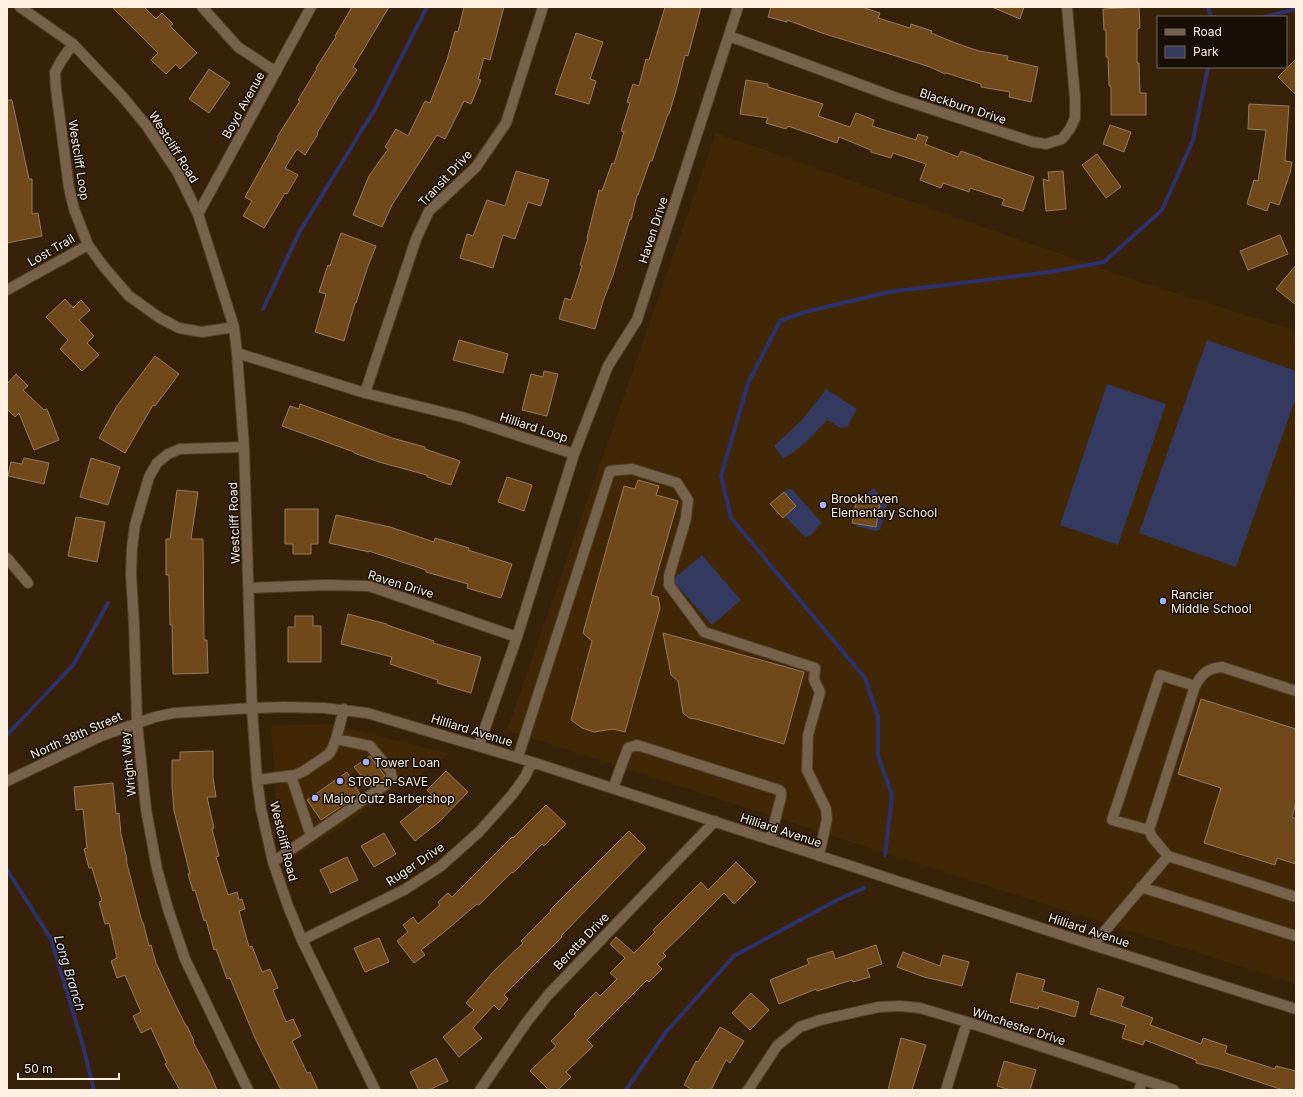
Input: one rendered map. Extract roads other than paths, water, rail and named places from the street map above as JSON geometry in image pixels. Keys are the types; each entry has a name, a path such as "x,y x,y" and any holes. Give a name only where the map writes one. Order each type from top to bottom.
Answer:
{"street":[{"name":"Westcliff Road","path":"20,7 73,44 122,96 146,125 178,173 198,214 234,327 237,354 244,447 252,708 257,780 261,809 273,862 288,906 302,940 375,1090"},
{"path":"202,7 238,47 276,72"},
{"name":"Boyd Avenue","path":"198,214 311,7"},
{"name":"Transit Drive","path":"365,393 416,239 429,211 476,167 506,122 543,7"},
{"name":"Haven Drive","path":"574,454 608,366 637,320 738,7"},
{"name":"Blackburn Drive","path":"729,36 894,97 1033,142 1046,144 1062,139 1070,129 1075,118 1075,98 1067,7"},
{"name":"Westcliff Loop","path":"73,44 55,72 56,89 69,188 74,209 88,244 104,267 129,296 160,318 179,328 202,332 234,327"},
{"name":"Lost Trail","path":"7,290 88,244"},
{"name":"Hilliard Loop","path":"237,354 365,393 462,417 574,454 517,638 479,745"},
{"name":"Wright Way","path":"244,447 180,449 168,454 157,463 149,477 135,525 131,574 137,723 146,809 156,869 185,960 248,1090"},
{"path":"518,757 610,471 632,469 677,483 688,500 686,518 669,576 669,585 704,632 815,668 814,680 820,692 808,736 807,770 826,809 827,819 819,856"},
{"path":"7,558 28,583"},
{"name":"Raven Drive","path":"249,588 333,585 369,586 517,638"},
{"path":"1296,691 1222,667 1212,668 1200,677 1195,686 1149,830 1152,837 1168,856 1296,897"},
{"path":"1149,830 1112,820 1160,675 1195,686"},
{"name":"North 38th Street","path":"7,781 101,736 155,717 174,713 252,708"},
{"name":"Hilliard Avenue","path":"252,708 324,708 367,712 518,757 1093,945 1296,1009"},
{"path":"257,780 291,776 302,772 329,754 336,739 344,709"},
{"path":"273,862 388,783 392,777 390,770 370,746 336,739"},
{"path":"613,788 628,748 637,745 779,790 781,792 781,798 770,840"},
{"name":"Ruger Drive","path":"302,940 404,890 441,866 479,832 512,795 525,777 532,762"},
{"path":"291,776 311,836"},
{"name":"Beretta Drive","path":"480,1090 526,1023 548,995 715,821"},
{"path":"1093,945 1168,856"},
{"path":"1142,887 1296,936"},
{"name":"Winchester Drive","path":"748,1090 777,1046 800,1027 820,1020 879,1007 900,1006 920,1008 967,1022 1174,1090"},
{"path":"946,1090 967,1022"},
{"path":"1139,1090 1143,1080"}],"waterway":[{"path":"263,309 300,231 376,107 427,7"},
{"path":"1208,7 1211,16"},
{"path":"1268,16 1296,9"},
{"path":"885,855 892,795 878,756 878,717 865,678 731,518 721,476 748,383 780,321 805,312 889,292 1050,272 1104,262 1162,210 1193,140 1208,68"},
{"path":"7,735 74,664 108,603"},
{"name":"Long Branch","path":"7,870 51,939 82,1042 94,1090"},
{"path":"626,1090 666,1032 734,956 837,900 864,888"}],"place":[{"name":"Brookhaven Elementary School","path":"823,505"},
{"name":"Rancier Middle School","path":"1163,601"},
{"name":"Tower Loan","path":"366,762"},
{"name":"STOP-n-SAVE","path":"340,781"},
{"name":"Major Cutz Barbershop","path":"315,798"}]}
